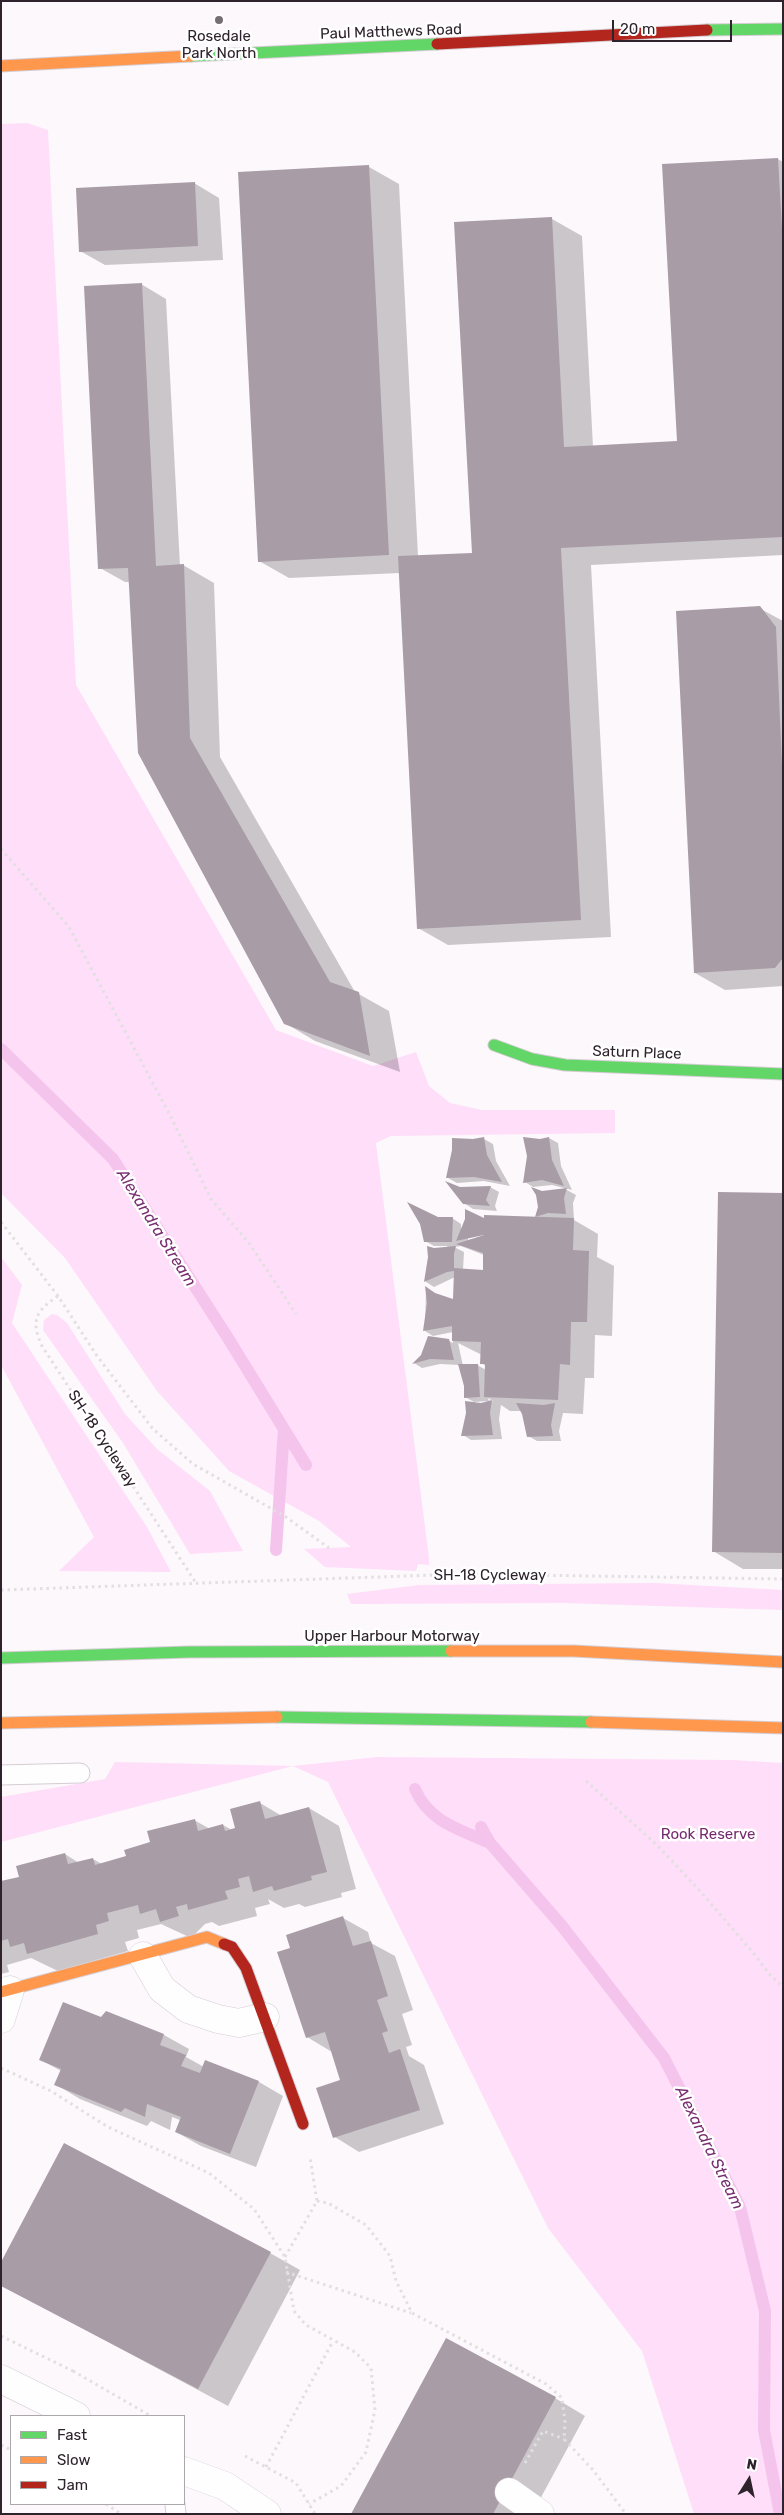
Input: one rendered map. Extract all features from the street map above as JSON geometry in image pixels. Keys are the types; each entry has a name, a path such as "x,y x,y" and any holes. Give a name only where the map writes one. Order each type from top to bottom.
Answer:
{"main road":[{"name":"Paul Matthews Road","path":"1,66 736,29 783,29"},
{"name":"Saturn Place","path":"494,1045 532,1059 565,1065 783,1074"},
{"name":"Upper Harbour Motorway","path":"1,1658 188,1652 574,1651 783,1662"},
{"path":"1,1723 287,1717 668,1723 783,1728"},
{"path":"6,1991 143,1956 183,1942 207,1937 232,1946 246,1968 303,2124"}],"street":[{"path":"143,1956 162,1989 188,2009 218,2020 239,2022 265,2017"},
{"path":"1,2019 6,1991"},
{"path":"1,2379 74,2415"},
{"path":"185,2471 225,2486 267,2514"},
{"path":"509,2492 540,2514"}],"lane":[{"path":"1,1775 80,1773"}],"path":[{"path":"1,849 69,927 171,1117 211,1199 249,1243 296,1314"},
{"path":"1,1222 58,1296 97,1356 153,1429 193,1464 307,1530 329,1548"},
{"name":"SH-18 Cycleway","path":"58,1296 43,1306 36,1316 35,1329 42,1346 197,1583"},
{"name":"SH-18 Cycleway","path":"1,1590 464,1574 783,1579"},
{"path":"586,1781 676,1866 755,1954 769,1974 783,1987"},
{"path":"1,2068 51,2091 108,2127 209,2173 254,2209 285,2257 286,2272 294,2310 306,2325 355,2352 370,2368 375,2410 366,2452 340,2486 309,2504 315,2514"},
{"path":"285,2257 317,2201 303,2124"},
{"path":"317,2201 328,2203 366,2226 390,2256 396,2281 412,2313"},
{"path":"286,2272 412,2313 546,2384 562,2398 565,2422 564,2439"},
{"path":"1,2336 73,2371 148,2415"},
{"path":"266,2467 333,2341"},
{"path":"70,2378 73,2371"},
{"path":"509,2492 543,2430 564,2439 593,2470 626,2514"},
{"path":"107,2505 120,2514"}],"green space":[{"path":"27,123 48,130 76,685 276,1030 373,1066 416,1052 429,1086 450,1103 482,1110 615,1110 615,1133 391,1136 376,1143 429,1558 429,1565 418,1564 416,1571 325,1567 304,1549 351,1547 319,1521 229,1471 157,1391 65,1258 1,1193 1,124"},
{"path":"1,1257 22,1285 12,1323 147,1527 171,1572 59,1571 94,1537 1,1365"},
{"path":"52,1314 57,1315 67,1323 125,1414 157,1449 210,1491 243,1551 190,1554 123,1443 43,1330 44,1320"},
{"path":"655,1583 783,1590 783,1610 563,1603 351,1604 347,1594 419,1585"},
{"name":"Rook Reserve","path":"377,1757 732,1760 783,1763 783,2514 694,2514 642,2351 548,2228 328,1782 293,1766"},
{"path":"115,1762 293,1766 1,1842 1,1797 105,1779"}],"building":[{"path":"778,158 783,246 783,537 561,548 581,920 417,929 398,556 472,553 454,222 552,217 564,447 677,441 662,164"},
{"path":"369,165 389,555 258,562 238,172"},
{"path":"195,182 198,246 79,252 76,188"},
{"path":"142,283 156,566 184,564 190,738 330,982 359,992 370,1056 284,1024 138,753 128,568 98,569 84,286"},
{"path":"760,606 776,627 783,789 783,958 775,968 694,973 676,611"},
{"path":"484,1137 487,1155 502,1182 474,1177 446,1178 452,1150 452,1138 473,1139"},
{"path":"523,1137 540,1139 549,1137 552,1160 564,1186 542,1180 523,1183 527,1156"},
{"path":"445,1181 460,1187 491,1186 486,1200 490,1206 463,1204"},
{"path":"531,1187 542,1191 567,1188 564,1198 566,1214 548,1213 535,1217 538,1207 536,1195"},
{"path":"718,1192 783,1193 783,1553 712,1552"},
{"path":"407,1202 438,1217 453,1217 452,1242 424,1242 420,1224"},
{"path":"465,1209 484,1218 484,1215 574,1218 573,1250 589,1251 587,1322 571,1322 570,1365 560,1364 558,1400 484,1397 485,1364 480,1364 481,1342 452,1341 452,1326 423,1331 427,1303 425,1286 435,1293 453,1299 454,1271 424,1282 428,1257 427,1246 434,1248 456,1246 454,1268 483,1270 483,1253 456,1244 484,1235 456,1241 465,1219"},
{"path":"428,1336 449,1339 454,1360 430,1359 412,1364 421,1355"},
{"path":"458,1364 478,1364 480,1397 464,1398 464,1386"},
{"path":"492,1400 490,1413 493,1435 461,1436 466,1413 465,1401 481,1403"},
{"path":"516,1403 544,1405 555,1403 551,1425 553,1436 527,1437 522,1414"},
{"path":"260,1801 265,1819 309,1807 327,1872 311,1876 312,1880 274,1891 272,1886 253,1892 249,1876 238,1879 240,1887 225,1891 228,1899 188,1910 187,1904 176,1907 179,1916 160,1922 156,1909 140,1914 138,1905 107,1913 109,1921 96,1925 98,1934 27,1954 24,1943 10,1947 8,1939 1,1941 1,1881 19,1877 16,1866 65,1853 68,1864 93,1858 95,1865 126,1856 124,1850 150,1842 147,1831 195,1819 198,1831 223,1824 225,1831 235,1828 230,1809"},
{"path":"343,1916 353,1946 371,1941 388,1996 377,2000 388,2031 382,2033 389,2053 400,2049 420,2110 333,2138 316,2088 340,2080 325,2032 306,2038 277,1952 290,1948 286,1935"},
{"path":"63,2002 101,2017 106,2011 164,2034 160,2045 186,2055 181,2066 200,2073 205,2060 259,2081 230,2154 175,2132 181,2117 147,2104 145,2117 125,2108 121,2112 54,2085 61,2069 39,2060"},
{"path":"64,2143 271,2252 198,2389 1,2286 1,2262"},
{"path":"446,2338 556,2397 493,2514 351,2514"}],"waterway":[{"name":"Alexandra Stream","path":"1,1049 113,1159 228,1338 306,1465"},
{"name":"Alexandra Stream","path":"276,1550 284,1429"},
{"name":"Alexandra Stream","path":"415,1789 428,1809 437,1817 456,1828 490,1843"},
{"name":"Alexandra Stream","path":"481,1827 490,1843 562,1926 664,2058 740,2207 765,2311 764,2430 780,2514"}],"traffic: fast":[{"path":"707,30 783,29"},
{"path":"191,56 437,44"},
{"path":"494,1045 532,1059 565,1065 783,1074"},
{"path":"1,1658 188,1652 451,1651"},
{"path":"277,1717 591,1722"}],"traffic: slow":[{"path":"1,66 191,56"},
{"path":"451,1651 574,1651 783,1662"},
{"path":"1,1723 277,1717"},
{"path":"591,1722 783,1728"},
{"path":"1,1992 207,1937 224,1944"}],"traffic: jam":[{"path":"437,44 707,30"},
{"path":"224,1944 232,1947 246,1968 303,2124"}],"place":[{"name":"Rosedale Park North","path":"219,20"}]}
